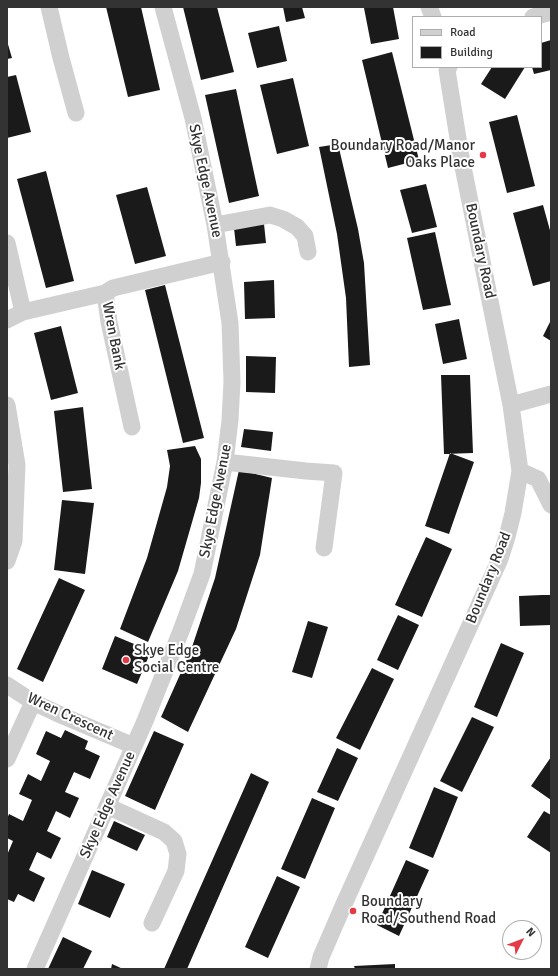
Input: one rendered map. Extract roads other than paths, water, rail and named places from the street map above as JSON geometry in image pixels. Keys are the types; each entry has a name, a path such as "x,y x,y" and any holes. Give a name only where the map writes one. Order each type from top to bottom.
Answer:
{"street":[{"path":"49,7 76,113"},
{"name":"Skye Edge Avenue","path":"35,969 145,721 181,631 202,574 225,462 230,420 232,382 230,323 222,262 193,118 163,7"},
{"path":"537,16 551,12"},
{"name":"Boundary Road","path":"318,969 321,957 344,904 500,559 513,513 520,471 512,405 461,157 447,70 448,68"},
{"path":"215,225 270,215 284,219 297,227 305,236 308,252"},
{"path":"7,242 24,312"},
{"name":"Wren Bank","path":"132,427 109,322 105,293 113,288 222,262"},
{"path":"7,320 24,312 105,293"},
{"path":"512,405 551,394"},
{"path":"7,405 17,465 14,541 7,561"},
{"path":"225,462 334,474 324,548"},
{"path":"520,471 538,479 551,504"},
{"name":"Wren Crescent","path":"7,685 33,702 134,746"},
{"path":"7,759 33,702"},
{"path":"107,806 164,832 174,841 178,854 176,870 152,923"}],"place":[{"name":"Boundary Road/Manor Oaks Place","path":"483,155"},
{"name":"Skye Edge Social Centre","path":"126,660"},
{"name":"Boundary Road/Southend Road","path":"353,911"}]}
